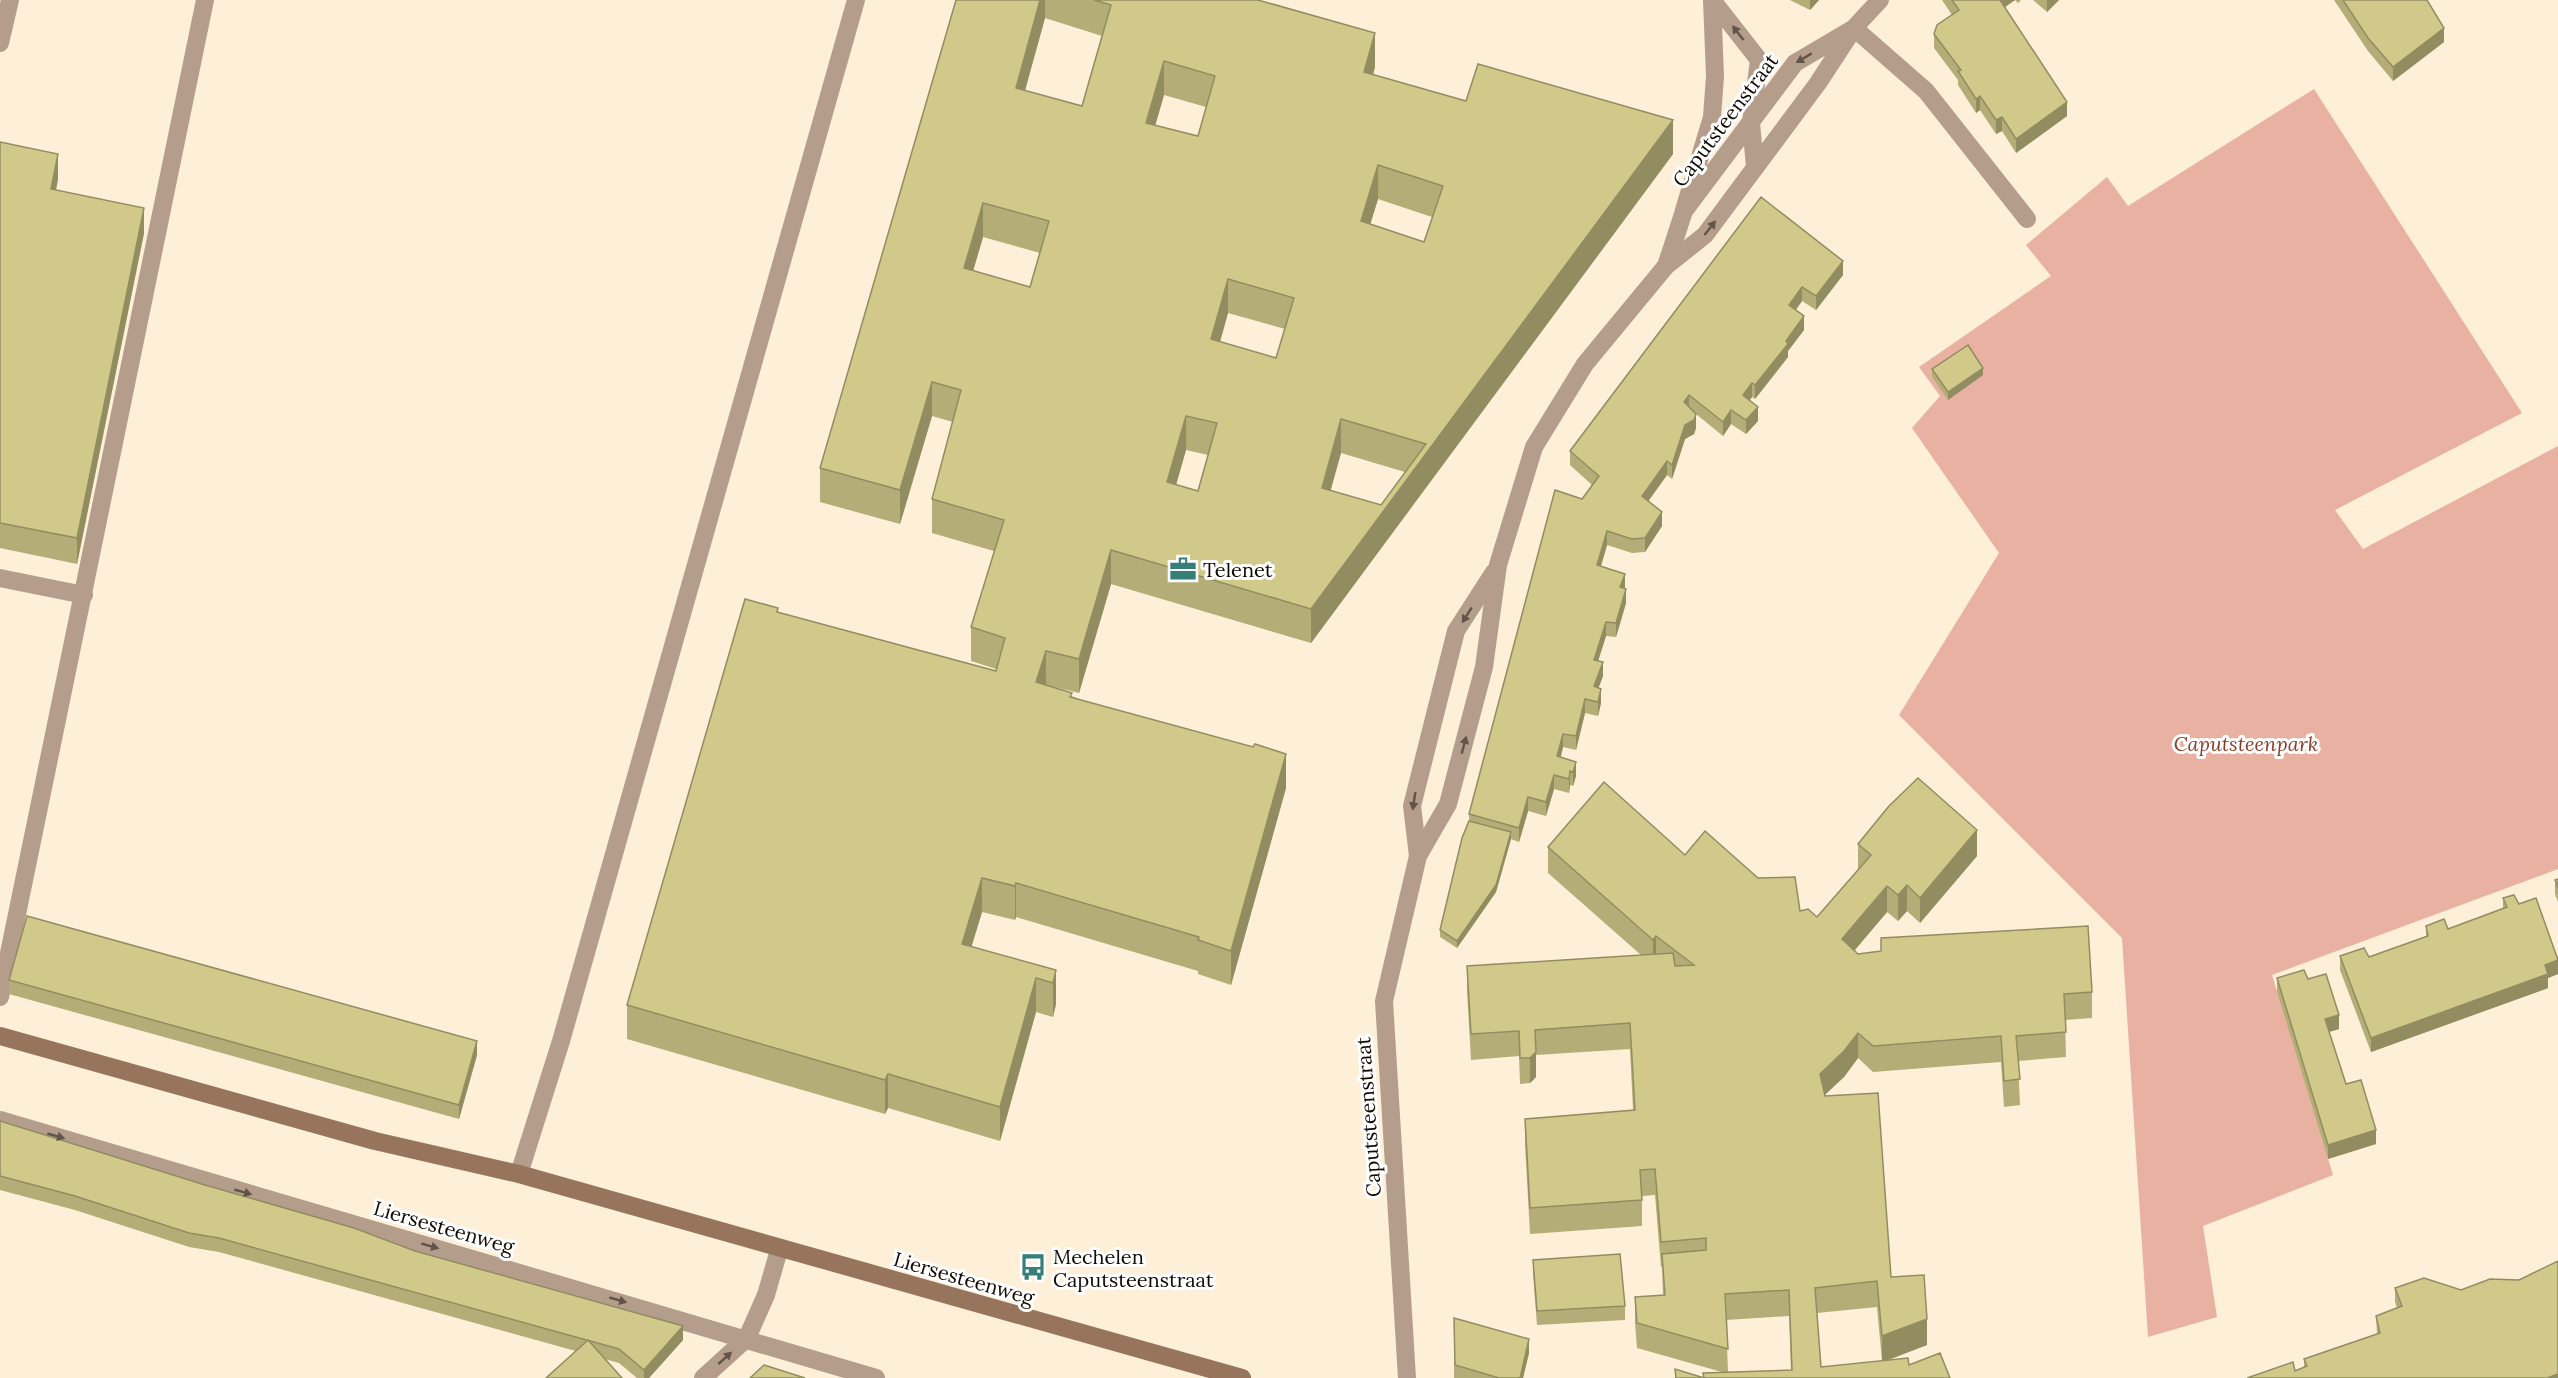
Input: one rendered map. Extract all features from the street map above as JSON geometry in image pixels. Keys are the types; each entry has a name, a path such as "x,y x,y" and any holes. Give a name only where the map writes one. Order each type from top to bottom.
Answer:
{"main road":[{"name":"Liersesteenweg","path":"0,1036 308,1124 519,1174 779,1250 1242,1378"}],"street":[{"path":"0,42 3,18 10,0"},
{"path":"0,997 205,0"},
{"path":"519,1174 561,1041 856,0"},
{"path":"1684,211 1712,117 1715,76 1712,0"},
{"path":"1712,0 1760,60 1751,123 1755,167"},
{"name":"Caputsteenstraat","path":"1407,1378 1384,1001 1418,856 1448,804 1484,667 1498,565 1534,447 1585,364 1666,266 1705,235 1818,83 1854,28 1880,0"},
{"path":"1854,28 1926,91 2027,219"},
{"name":"Caputsteenstraat","path":"1666,266 1684,211 1795,63 1854,28"},
{"name":"Caputsteenstraat","path":"1418,856 1412,806 1456,632 1498,565"},
{"path":"0,578 84,596"},
{"name":"Liersesteenweg","path":"0,1120 747,1338 876,1378"},
{"path":"703,1378 747,1338 766,1295 779,1250"}],"green space":[{"name":"Caputsteenpark","path":"2314,89 2522,413 2335,510 2363,549 2558,446 2558,869 2272,975 2333,1175 2203,1226 2217,1317 2148,1337 2122,938 1899,715 1999,553 1912,428 1940,396 1919,367 2051,276 2026,245 2107,177 2128,206"}],"building":[{"name":"Telenet","path":"956,0 1040,0 1016,88 1082,106 1111,5 1094,0 1258,0 1375,33 1364,72 1466,101 1478,64 1673,120 1311,609 1111,550 1079,659 1046,651 1036,682 1072,693 1070,697 1286,754 1231,951 1198,940 1199,937 1016,883 1015,886 982,878 962,944 1056,970 1053,983 1036,978 1000,1107 888,1074 885,1080 627,1005 745,599 778,608 777,612 996,671 1005,638 971,627 1004,520 932,499 961,390 932,382 900,490 820,468","holes":["1164,61 1215,76 1198,136 1146,123","1378,165 1443,186 1424,242 1361,221","983,203 1049,221 1030,287 964,268","1228,279 1294,298 1276,358 1211,339","1186,416 1217,423 1198,491 1167,482","1341,419 1426,444 1381,505 1322,488"]},
{"path":"1952,0 2000,0 2067,102 2016,139 2002,117 1996,120 1980,96 1976,99 1958,71 1961,70 1934,34 1937,25 1959,10"},
{"path":"2343,0 2427,0 2444,28 2393,67 2368,38"},
{"path":"0,142 58,154 51,189 144,208 77,538 0,523"},
{"path":"1761,197 1843,261 1816,296 1802,287 1789,305 1804,316 1786,341 1788,344 1755,385 1752,383 1743,395 1758,407 1746,420 1731,410 1723,422 1689,395 1684,402 1696,414 1694,420 1685,425 1672,465 1667,461 1642,496 1662,512 1645,538 1632,539 1607,531 1597,565 1625,574 1620,587 1626,589 1616,623 1606,622 1594,660 1603,662 1594,686 1601,689 1598,702 1585,699 1576,736 1563,734 1557,756 1576,762 1573,772 1570,771 1569,779 1554,775 1546,802 1528,797 1519,828 1469,814 1555,490 1582,499 1599,476 1570,451"},
{"path":"1968,345 1983,368 1948,392 1932,369"},
{"path":"1918,778 1977,830 1920,898 1907,885 1898,895 1887,886 1842,939 1858,954 1881,951 1881,938 2088,926 2092,992 2064,994 2066,1032 2016,1036 2020,1079 2004,1081 2001,1036 1873,1046 1858,1033 1844,1051 1820,1074 1825,1096 1878,1093 1891,1277 1924,1275 1927,1319 1882,1336 1877,1281 1815,1288 1821,1367 1908,1358 1909,1365 1940,1353 1950,1378 1704,1378 1703,1373 1792,1370 1789,1290 1725,1294 1728,1349 1637,1323 1635,1297 1665,1295 1662,1254 1706,1250 1706,1238 1661,1242 1655,1169 1640,1170 1642,1200 1530,1208 1525,1119 1635,1110 1630,1023 1535,1030 1536,1052 1530,1058 1520,1058 1519,1031 1471,1034 1467,966 1673,953 1675,966 1694,965 1656,936 1653,940 1548,847 1604,782 1685,855 1705,831 1758,878 1795,877 1800,911 1808,909 1817,917 1871,855 1858,844 1889,806"},
{"path":"1469,821 1511,832 1496,885 1457,941 1440,930 1462,838"},
{"path":"2514,895 2519,904 2536,898 2558,960 2545,965 2548,974 2371,1038 2340,956 2364,948 2369,957 2428,936 2426,926 2444,919 2448,929 2507,907 2503,898"},
{"path":"27,916 477,1041 459,1105 9,980"},
{"path":"2304,970 2308,979 2326,974 2339,1015 2325,1019 2346,1084 2361,1080 2376,1130 2328,1145 2277,978"},
{"path":"0,1121 205,1185 354,1228 415,1251 683,1326 644,1370 619,1349 219,1238 189,1233 75,1196 0,1176"},
{"path":"1620,1254 1625,1306 1537,1311 1533,1260"},
{"path":"2558,1261 2558,1374 2547,1378 2247,1378 2293,1362 2295,1371 2307,1366 2304,1359 2380,1333 2376,1316 2402,1306 2395,1288 2424,1278 2461,1290 2490,1279 2519,1280"},
{"path":"1454,1318 1529,1339 1520,1378 1499,1378 1455,1365"},
{"path":"588,1340 622,1378 546,1378"},
{"path":"764,1365 805,1378 750,1378"},
{"path":"1675,1369 1704,1378 1676,1378"}],"place":[{"name":"Telenet","path":"1183,569"},
{"name":"Mechelen Caputsteenstraat","path":"1033,1267"}]}
